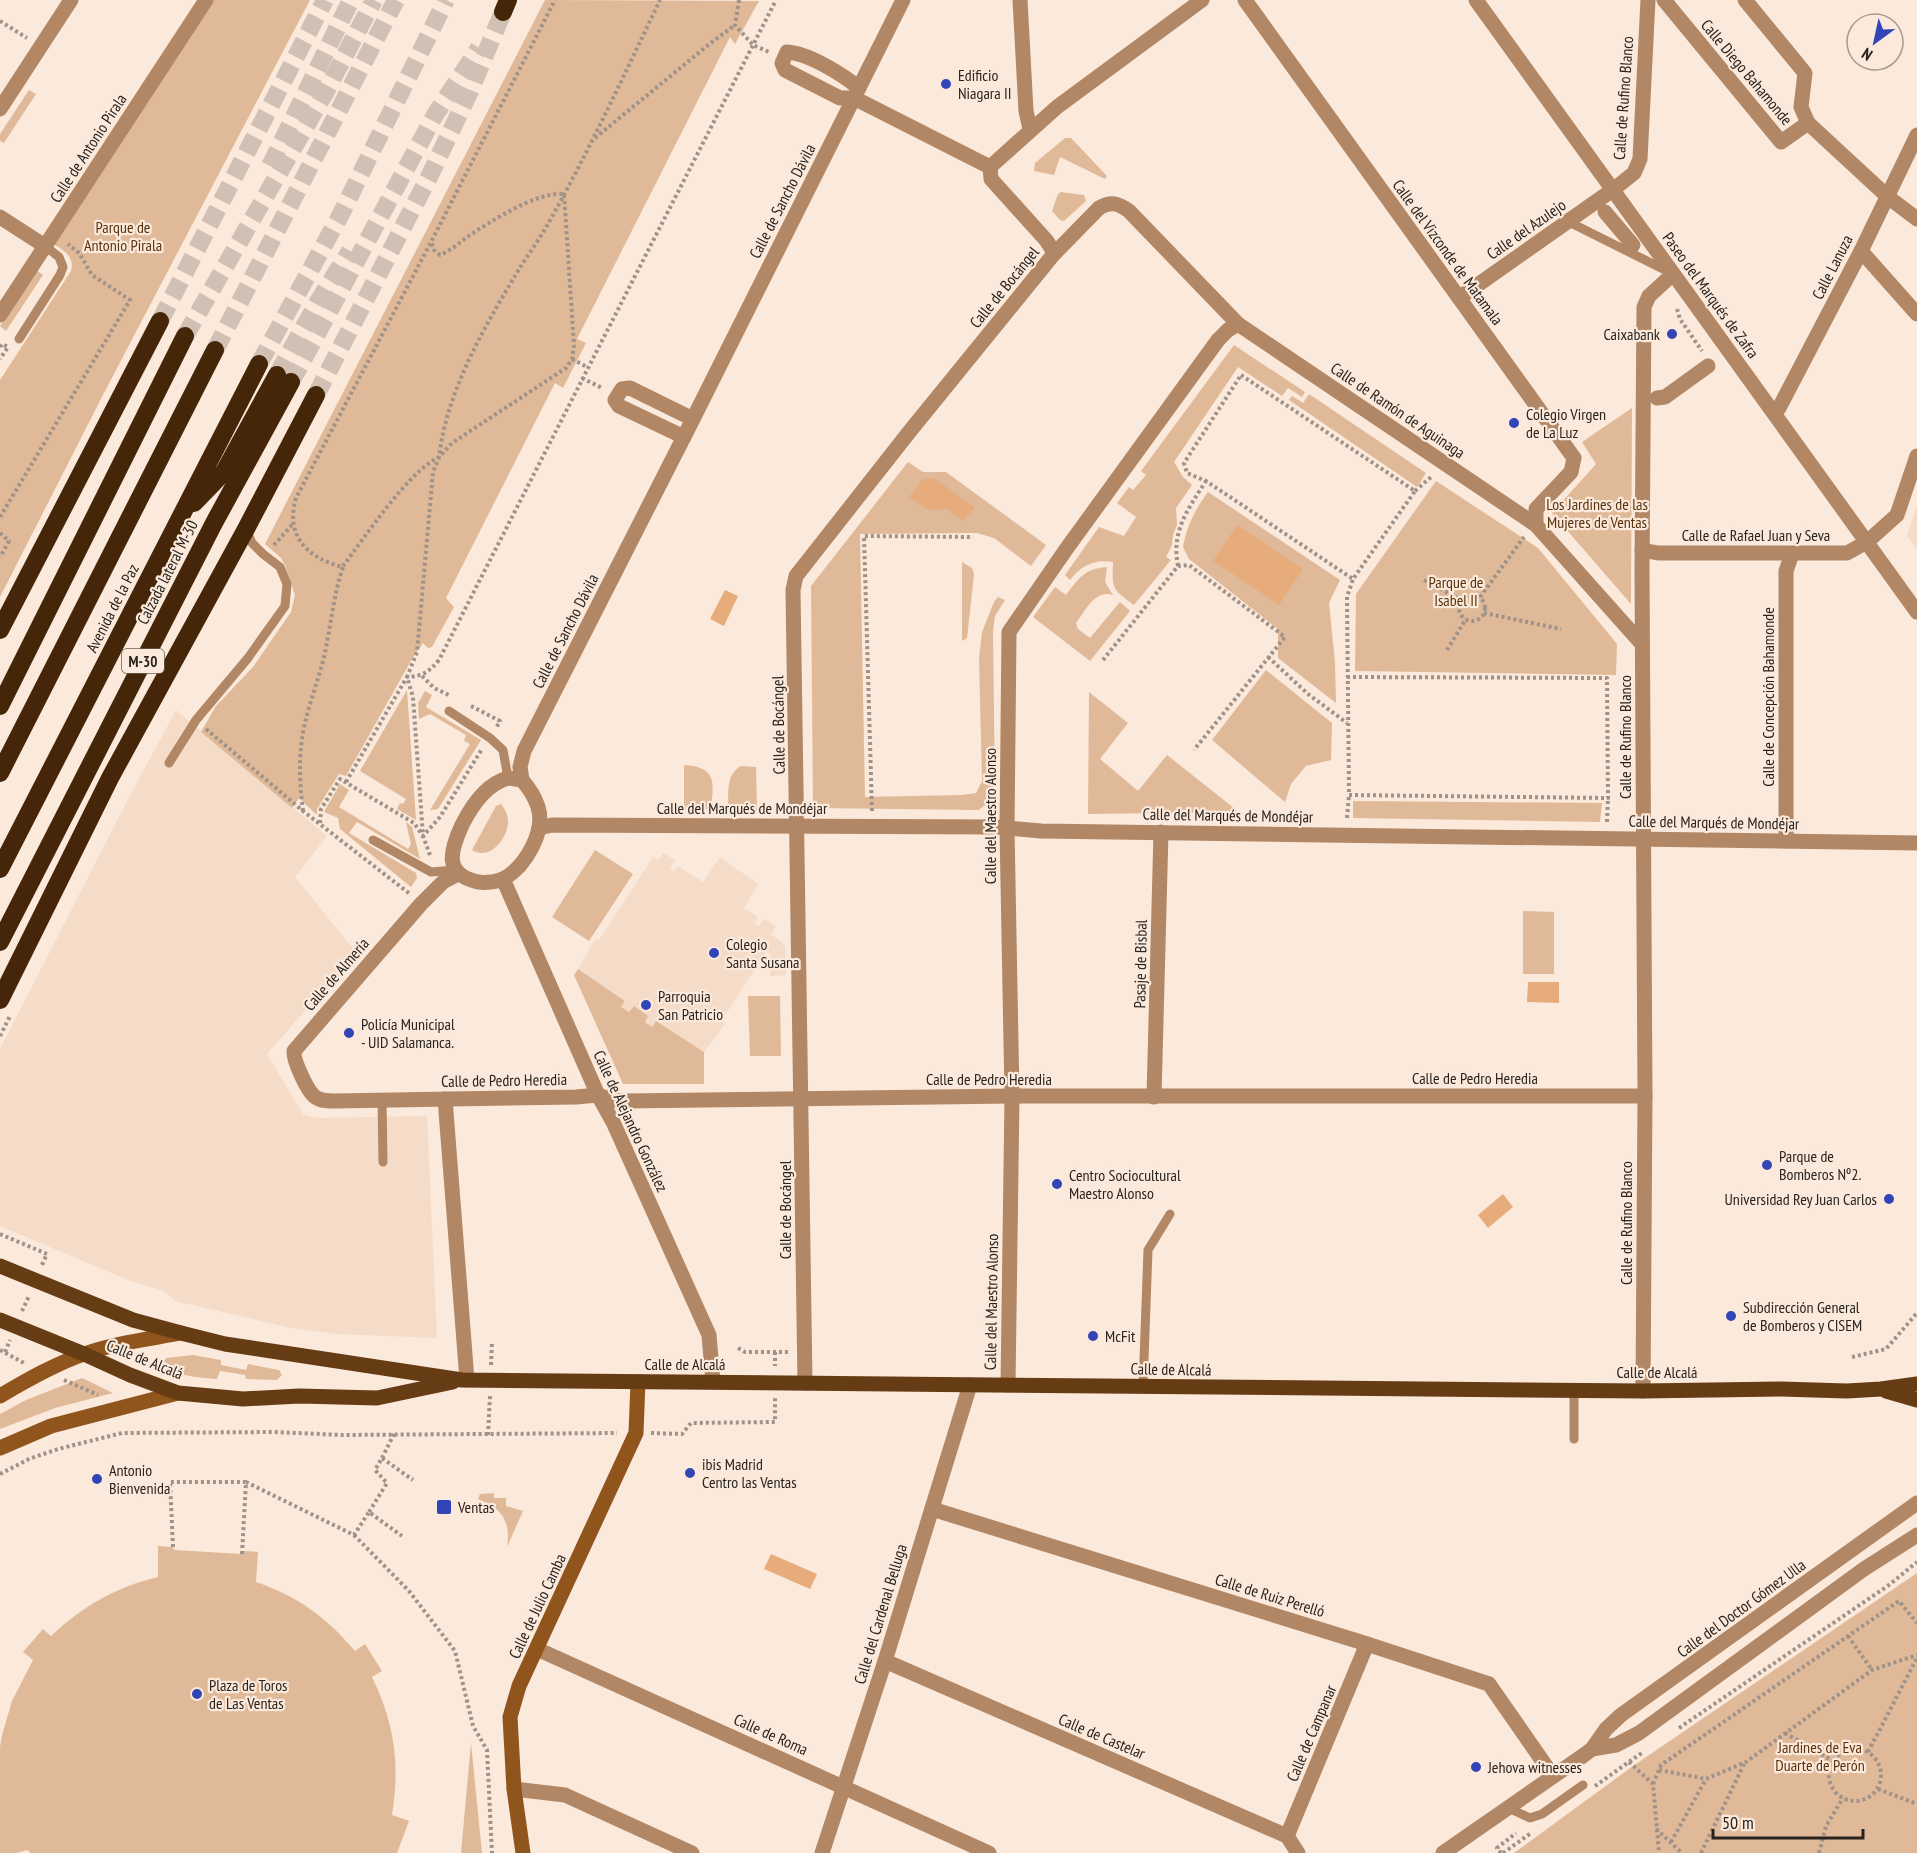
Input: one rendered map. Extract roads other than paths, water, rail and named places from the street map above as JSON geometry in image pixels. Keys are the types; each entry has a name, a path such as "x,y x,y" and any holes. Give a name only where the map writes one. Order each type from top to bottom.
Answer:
{"highway":[{"path":"0,630 160,321"},
{"path":"0,706 185,336"},
{"name":"Avenida de la Paz","path":"0,773 215,350"},
{"name":"Avenida de la Paz","path":"0,869 259,364"},
{"name":"Calzada lateral M-30","path":"0,942 214,523 284,378 224,472 180,517"},
{"path":"8,1003 110,778 246,529 316,395"}],"main road":[{"name":"Calle de Alcalá","path":"0,1266 133,1320 181,1334 260,1350 464,1380 1643,1391 1881,1389 1917,1383"},
{"name":"Calle de Alcalá","path":"0,1320 178,1393 243,1399 299,1396 377,1398 464,1380"},
{"name":"Calle de Alcalá","path":"1881,1389 1917,1400"}],"street":[{"path":"0,109 71,0"},
{"name":"Calle de Antonio Pirala","path":"0,315 206,0"},
{"name":"Calle de Sancho Dávila","path":"515,779 524,751 903,0"},
{"path":"1020,0 1026,111 1030,129"},
{"path":"990,167 1057,107 1202,0"},
{"name":"Calle del Vizconde de Matamala","path":"1245,0 1574,458 1571,472 1536,509 1536,525"},
{"name":"Paseo del Marqués de Zafra","path":"1476,0 1917,612"},
{"name":"Calle de Rufino Blanco","path":"1614,189 1634,173 1640,159 1648,0"},
{"name":"Calle Diego Bahamonde","path":"1664,0 1781,142 1808,123"},
{"path":"1745,0 1805,73 1801,107 1808,123 1887,197 1917,219"},
{"path":"856,93 840,98 785,70 782,63 787,52 798,52 848,80 856,93 990,167"},
{"name":"Calle Lanuza","path":"1774,412 1779,408 1861,250 1917,135"},
{"path":"990,167 991,179 1046,240 1053,255"},
{"name":"Calle del Azulejo","path":"1459,298 1614,189"},
{"name":"Calle de Bocángel","path":"805,1383 793,590 796,576 1053,255 1088,218 1107,203 1113,202 1129,211"},
{"name":"Calle de Ramón de Aguinaga","path":"1129,211 1238,324 1536,525 1642,644"},
{"path":"1605,212 1633,246"},
{"path":"0,217 45,246"},
{"path":"1861,250 1917,314"},
{"name":"Calle de Rufino Blanco","path":"1643,1391 1644,307 1649,296 1673,274"},
{"name":"Calle del Maestro Alonso","path":"1008,1385 1012,1096 1007,829 1009,632 1060,557 1218,340 1238,324"},
{"path":"1657,398 1665,397 1708,366"},
{"path":"684,437 619,406 615,400 617,396 622,389 630,388 693,419"},
{"name":"Calle de Rafael Juan y Seva","path":"1642,550 1658,553 1847,553 1867,542 1898,515 1917,456"},
{"name":"Calle de Concepción Bahamonde","path":"1786,841 1786,571 1792,554"},
{"path":"515,779 530,789 539,809 539,828 527,856 503,879 484,883 470,880 457,872 452,864 454,842 467,815 485,790 498,781 515,779"},
{"name":"Calle del Marqués de Mondéjar","path":"539,828 552,825 997,827 1161,832 1917,843"},
{"name":"Pasaje de Bisbal","path":"1154,1097 1161,832"},
{"name":"Calle de Almería","path":"334,1101 324,1101 314,1096 293,1059 294,1051 421,904 443,882 457,872"},
{"name":"Calle de Alejandro González","path":"503,879 598,1095 613,1122 709,1335 713,1382"},
{"name":"Calle de Pedro Heredia","path":"334,1101 598,1095 624,1101 1012,1096 1645,1096"},
{"path":"445,1099 464,1380"},
{"path":"0,1396 45,1371 84,1354 125,1343 181,1334"},
{"name":"Calle de Julio Camba","path":"523,1853 514,1789 510,1717 519,1686 636,1433 638,1382"},
{"name":"Calle del Cardenal Belluga","path":"822,1853 885,1661 970,1385"},
{"path":"0,1448 51,1426 178,1393"},
{"name":"Calle del Doctor Gómez Ulla","path":"1450,1850 1592,1749 1606,1729 1621,1715 1917,1503"},
{"name":"Calle de Ruiz Perelló","path":"932,1509 1368,1644 1489,1684 1553,1776"},
{"name":"Calle del Doctor Gómez Ulla","path":"1592,1749 1616,1745 1638,1733 1864,1569 1917,1535"},
{"name":"Calle de Campanar","path":"1287,1836 1368,1644"},
{"name":"Calle de Roma","path":"537,1649 989,1853"},
{"name":"Calle de Castelar","path":"885,1661 1287,1836"},
{"path":"514,1789 565,1795 692,1853"},
{"path":"1287,1836 1298,1853"}],"lane":[{"path":"1569,222 1673,274"},
{"path":"19,339 63,267 59,257 45,246"},
{"path":"168,763 196,720 248,658 285,606 287,584 280,567 252,543 246,529"},
{"path":"449,711 490,738 503,750 515,779"},
{"path":"373,840 430,872 457,872"},
{"path":"382,1099 383,1162"},
{"path":"1143,1387 1148,1250 1170,1214"},
{"path":"1574,1390 1574,1439"},
{"path":"1508,1808 1530,1818 1542,1814 1582,1785"}],"tunnel":[{"path":"160,321 325,0"},
{"path":"270,166 351,0"},
{"path":"185,336 325,93 374,0"},
{"path":"215,350 396,0"},
{"path":"259,364 342,212 446,0"},
{"path":"316,395 430,175 470,91 503,12"},
{"path":"291,382 435,115 479,48"},
{"path":"277,375 319,300 350,251"}],"place":[{"name":"Edificio Niagara II","path":"946,84"},
{"name":"Caixabank","path":"1672,334"},
{"name":"Colegio Virgen de La Luz","path":"1514,423"},
{"name":"Colegio Santa Susana","path":"714,953"},
{"name":"Parroquia San Patricio","path":"646,1005"},
{"name":"Policía Municipal - UID Salamanca.","path":"349,1033"},
{"name":"Parque de Bomberos Nº2.","path":"1767,1165"},
{"name":"Centro Sociocultural Maestro Alonso","path":"1057,1184"},
{"name":"Universidad Rey Juan Carlos","path":"1889,1199"},
{"name":"Subdirección General de Bomberos y CISEM","path":"1731,1316"},
{"name":"McFit","path":"1093,1336"},
{"name":"ibis Madrid Centro las Ventas","path":"690,1473"},
{"name":"Antonio Bienvenida","path":"97,1479"},
{"name":"Ventas","path":"444,1507"},
{"name":"Plaza de Toros de Las Ventas","path":"197,1694"},
{"name":"Jehova witnesses","path":"1476,1767"}],"park label":[{"name":"Parque de Antonio Pirala","path":"123,236"},
{"name":"Los Jardines de las Mujeres de Ventas","path":"1597,513"},
{"name":"Parque de Isabel II","path":"1456,591"},
{"name":"Jardines de Eva Duarte de Perón","path":"1820,1756"}]}
